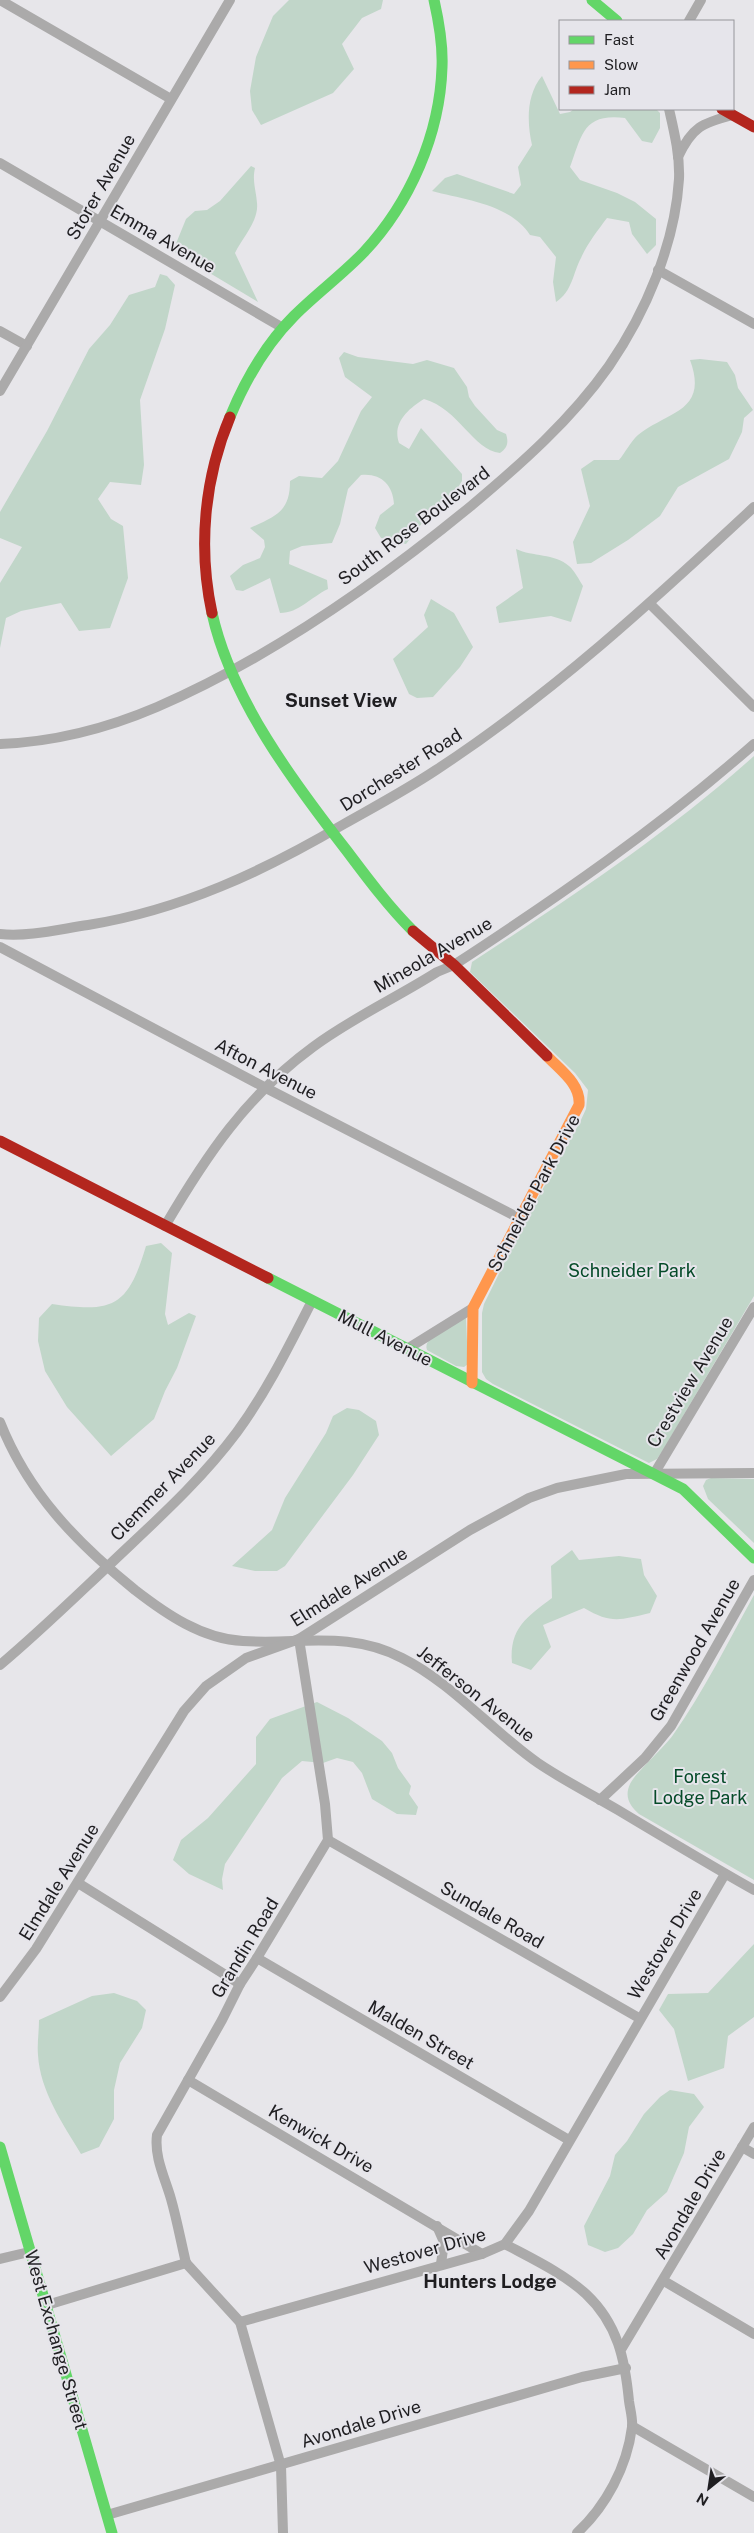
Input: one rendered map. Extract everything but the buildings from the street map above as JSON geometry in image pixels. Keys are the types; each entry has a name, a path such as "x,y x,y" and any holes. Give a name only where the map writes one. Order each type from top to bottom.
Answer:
{"street":[{"path":"0,0 171,99"},
{"name":"Storer Avenue","path":"0,391 230,0"},
{"path":"434,0 440,29 442,68 434,124 420,167 384,230 349,268 283,328 260,358 235,402 216,451 208,493 205,534 209,595 218,636 232,670 263,729 332,832 364,874 412,931 454,965"},
{"path":"592,0 616,20"},
{"path":"690,20 701,0"},
{"name":"South Rose Boulevard","path":"0,744 62,736 123,720 156,707 232,670 323,615 385,573 458,516 544,441 579,405 609,366 638,315 658,270 668,240 677,196 678,158 669,110"},
{"path":"724,110 754,127"},
{"name":"South Rose Boulevard","path":"678,158 691,134 700,125 733,115"},
{"name":"Emma Avenue","path":"0,163 283,328"},
{"path":"658,270 754,324"},
{"path":"0,331 27,346"},
{"name":"Dorchester Road","path":"0,934 45,932 91,924 164,907 232,883 277,862 332,832 402,792 486,735 562,678 650,604 754,507"},
{"path":"650,604 754,707"},
{"name":"Mineola Avenue","path":"165,1226 215,1144 264,1088 280,1073 332,1034 437,972 454,965 552,901 606,862 722,772 754,744"},
{"name":"Afton Avenue","path":"0,947 264,1088 519,1218"},
{"name":"Schneider Park Drive","path":"454,965 570,1079 581,1099 576,1115 519,1218 473,1308 472,1383"},
{"name":"Mull Avenue","path":"0,1141 683,1489 754,1558"},
{"name":"Clemmer Avenue","path":"0,1665 60,1614 168,1510 236,1433 281,1362 312,1301"},
{"name":"Crestview Avenue","path":"654,1474 754,1307"},
{"path":"407,1349 473,1308"},
{"name":"Jefferson Avenue","path":"0,1422 15,1458 43,1501 77,1540 107,1567 163,1611 185,1624 241,1641 331,1639 361,1643 401,1657 429,1674 538,1763 754,1890"},
{"name":"Elmdale Avenue","path":"0,1997 36,1949 184,1711 220,1675 246,1658 299,1640 470,1530 511,1507 557,1488 626,1474 754,1473"},
{"name":"Greenwood Avenue","path":"600,1800 645,1758 671,1726 754,1580"},
{"path":"299,1640 325,1804 328,1840"},
{"name":"Grandin Road","path":"186,2264 156,2144 160,2127 240,1984 258,1958 328,1840"},
{"name":"Sundale Road","path":"328,1840 639,2018"},
{"name":"Westover Drive","path":"240,2322 482,2254 506,2244 528,2211 639,2018 725,1874"},
{"path":"78,1883 240,1984"},
{"name":"Malden Street","path":"258,1958 569,2140"},
{"name":"Kenwick Drive","path":"188,2080 482,2254"},
{"name":"Avondale Drive","path":"622,2348 664,2281 754,2128"},
{"name":"West Exchange Street","path":"0,2147 112,2533"},
{"path":"742,2147 754,2154"},
{"path":"437,2226 444,2242 441,2264"},
{"path":"506,2244 539,2262 587,2295 603,2315 622,2348 632,2426 621,2467 611,2489 577,2533"},
{"path":"0,2259 29,2252"},
{"path":"47,2306 186,2264 240,2322 281,2466 284,2533"},
{"path":"664,2281 754,2334"},
{"name":"Avondale Drive","path":"107,2515 582,2377 626,2368"},
{"path":"632,2426 754,2497"}],"green space":[{"path":"289,0 383,0 381,9 362,18 342,44 354,69 333,93 261,125 252,110 250,91 256,57 273,16"},
{"path":"542,76 560,114 573,110 657,110 660,113 660,128 652,143 642,141 625,118 611,117 592,123 582,136 570,167 580,180 617,193 635,202 656,219 656,245 647,254 632,234 629,222 607,218 586,248 566,293 556,302 553,282 556,257 540,237 530,235 511,216 499,210 432,191 445,178 457,174 514,194 521,185 518,167 532,145 529,128 529,109 530,100"},
{"path":"251,166 255,168 254,181 257,210 253,223 235,253 258,302 173,251 186,219 195,211 207,210 220,201"},
{"path":"160,274 167,276 175,285 165,329 140,400 144,465 141,485 110,482 98,499 111,519 123,526 128,578 110,628 79,631 61,603 21,611 6,618 0,648 0,583 22,547 0,538 0,512 47,431 89,349 110,325 129,295 155,287"},
{"path":"344,352 358,357 413,364 427,360 454,368 467,387 469,397 475,406 497,430 506,434 507,445 500,453 490,450 473,437 447,411 424,399 418,403 407,412 400,423 397,436 399,443 409,449 421,428 462,474 462,481 457,489 444,499 426,518 406,544 381,538 375,528 380,515 394,504 393,497 388,486 380,478 361,475 348,489 340,524 332,543 302,546 290,551 289,564 327,580 328,589 299,608 280,613 270,578 243,591 236,590 230,576 243,565 260,558 265,547 264,540 250,528 280,512 287,500 290,481 299,476 322,478 338,461 361,411 372,397 345,377 339,358"},
{"path":"700,359 727,362 735,375 738,388 753,410 744,418 742,432 729,459 678,487 660,516 628,540 591,563 577,564 573,542 590,506 581,469 594,460 619,460 638,435 682,408 690,400 694,390 694,377 690,360"},
{"path":"516,549 557,559 573,570 583,586 571,622 551,616 499,623 496,607 523,588"},
{"path":"431,599 454,613 473,647 460,667 433,697 417,698 409,694 393,659 428,627 424,615"},
{"name":"Schneider Park","path":"754,756 754,1296 663,1450 657,1459 649,1463 493,1384 486,1379 482,1372 482,1313 484,1304 525,1221 580,1122 586,1109 588,1090 575,1073 470,972 472,962 545,914 652,839 721,785"},
{"path":"161,1243 172,1253 165,1314 168,1325 189,1313 196,1316 177,1368 154,1419 111,1456 67,1407 45,1371 38,1341 39,1318 52,1304 90,1307 104,1306 115,1301 124,1294 132,1282 146,1246"},
{"path":"466,1318 468,1364 464,1367 456,1366 427,1350 429,1340 434,1335"},
{"path":"347,1408 359,1410 376,1421 379,1435 353,1475 285,1566 277,1571 255,1571 232,1566 272,1530 285,1498 326,1433 333,1416"},
{"path":"711,1478 754,1479 754,1543 708,1499 703,1486 706,1480"},
{"path":"572,1550 579,1560 619,1556 641,1559 644,1575 657,1596 650,1613 616,1619 601,1617 584,1608 543,1625 551,1647 531,1670 512,1663 513,1641 517,1632 535,1611 552,1598 551,1566"},
{"name":"Forest Lodge Park","path":"754,1595 754,1880 639,1814 631,1804 628,1797 628,1789 633,1779 643,1767 673,1735 695,1701"},
{"path":"317,1702 348,1718 382,1741 392,1753 398,1768 411,1786 409,1794 418,1807 416,1815 397,1814 372,1799 362,1773 353,1762 337,1758 323,1763 302,1761 282,1778 225,1864 222,1879 223,1890 189,1874 173,1860 181,1840 208,1818 256,1764 256,1737 270,1719"},
{"path":"754,1944 754,2017 728,2036 724,2068 688,2081 674,2029 659,2010 668,1994 708,1993"},
{"path":"114,1993 137,2001 146,2010 142,2028 120,2063 114,2090 114,2119 99,2147 81,2154 60,2119 43,2081 38,2055 39,2020 92,1996"},
{"path":"670,2090 694,2094 704,2107 689,2127 684,2153 667,2192 647,2210 633,2234 618,2248 605,2252 588,2245 584,2226 610,2176 615,2155 627,2141 644,2114 660,2097"}],"traffic: fast":[{"path":"230,417 249,377 274,339 303,308 364,252 395,212 408,190 429,142 440,92 442,50 434,0"},
{"path":"592,0 616,20"},
{"path":"212,613 221,645 234,677 267,739 327,825 379,893 413,931"},
{"path":"268,1278 683,1489 754,1558"},
{"path":"0,2147 112,2533"}],"traffic: slow":[{"path":"472,1383 473,1308 579,1105 577,1090 569,1078 547,1056"}],"traffic: jam":[{"path":"724,110 754,127"},
{"path":"212,613 205,564 206,514 214,465 230,417"},
{"path":"413,931 454,965 547,1056"},
{"path":"0,1141 268,1278"}],"district":[{"name":"Sunset View","path":"341,700"},
{"name":"Hunters Lodge","path":"490,2281"}]}
